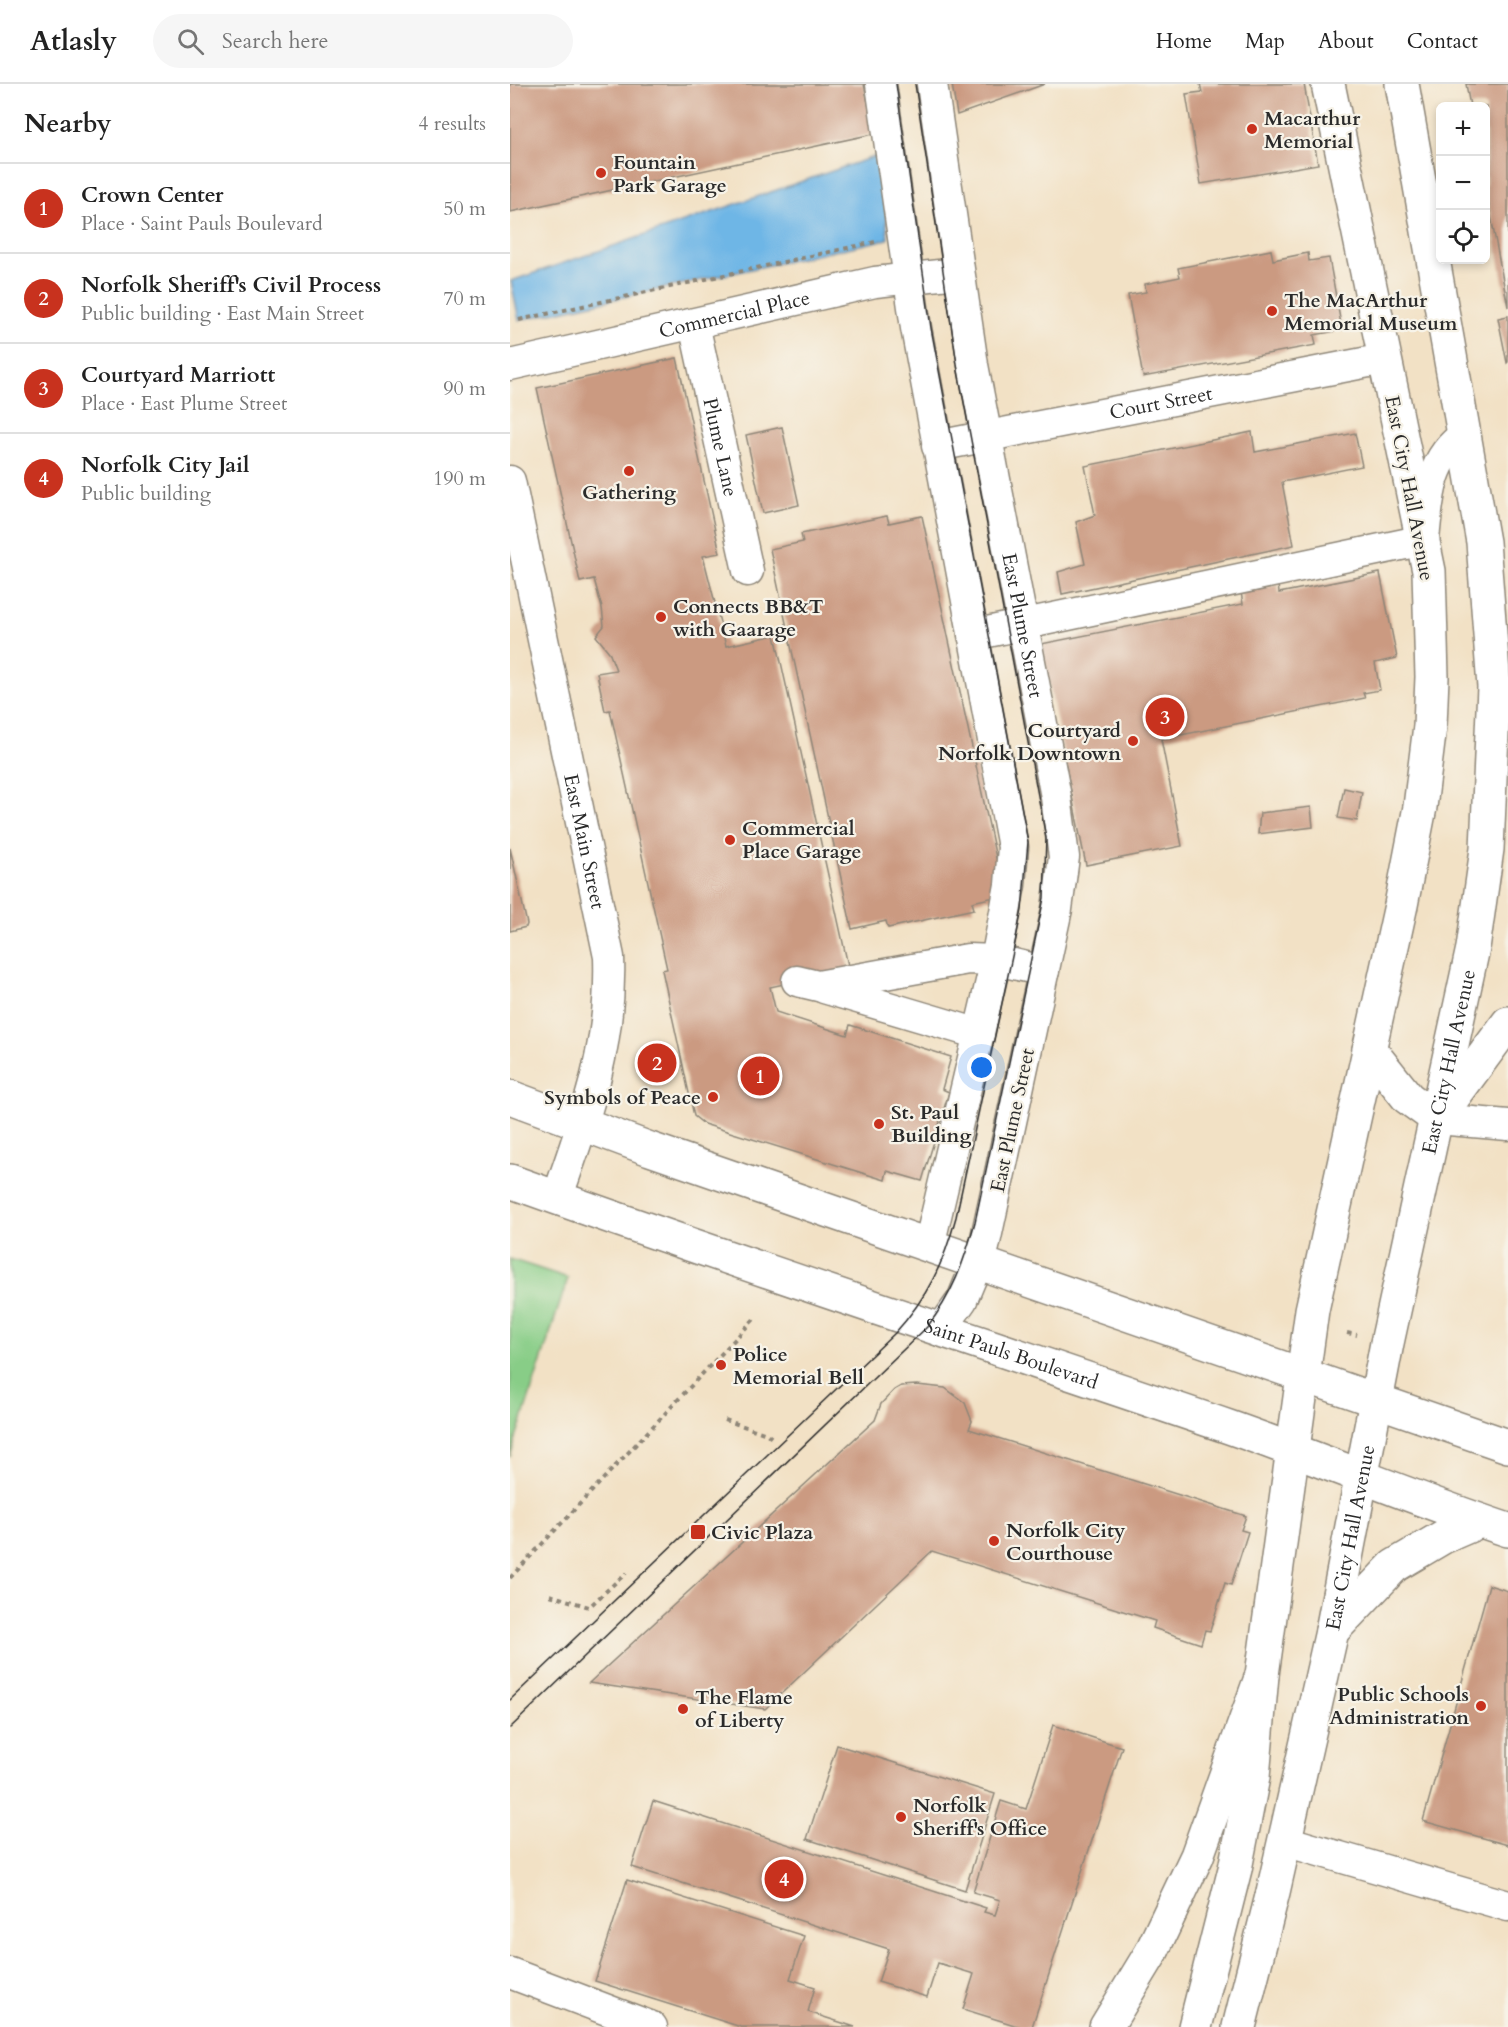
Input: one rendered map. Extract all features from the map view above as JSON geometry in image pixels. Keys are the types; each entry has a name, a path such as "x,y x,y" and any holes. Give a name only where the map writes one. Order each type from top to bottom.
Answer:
{"main road":[{"name":"East City Hall Avenue","path":"1195,2027 1245,1825 1253,1777 1262,1675 1312,1310 1412,853 1426,764 1433,639 1429,571 1328,84"},
{"name":"East City Hall Avenue","path":"1239,2027 1285,1841 1332,1631 1377,1401 1481,901 1493,750 1494,687 1488,587 1465,435 1402,84"},
{"path":"1369,1048 1408,1098 1437,1119 1508,1023"},
{"path":"510,1097 583,1125 929,1246 1508,1446"},
{"name":"Saint Pauls Boulevard","path":"510,1181 940,1331 1201,1418 1494,1526"},
{"path":"1332,1631 1394,1566 1433,1542 1494,1526"},
{"path":"1106,2027 1151,1953 1197,1856 1262,1675"}],"street":[{"path":"880,84 907,277 1013,847 1010,885 996,960 929,1246"},
{"name":"East Plume Street","path":"932,84 958,273 1060,818 1064,857 1061,892 994,1206 978,1263 962,1300 940,1331"},
{"name":"Commercial Place","path":"510,365 907,277 958,273"},
{"name":"Plume Lane","path":"694,324 748,571"},
{"name":"Court Street","path":"937,446 1384,359"},
{"path":"973,635 1424,540 1434,474 1443,456 1465,435"},
{"name":"East Main Street","path":"510,481 609,957 606,1034 583,1125 557,1198"},
{"path":"979,1034 807,984 960,960 996,960 1044,971"},
{"path":"1437,1119 1508,1125"},
{"path":"1285,1841 1508,1906"},
{"path":"510,1973 652,2027"}],"path":[{"path":"519,320 876,242"},
{"path":"510,1578 755,1318"},
{"path":"725,1420 773,1438"},
{"path":"550,1594 589,1606 626,1573"}],"green space":[{"path":"510,1259 568,1278 510,1457"}],"water":[{"path":"882,154 888,239 519,320 511,281"}],"building":[{"name":"Fountain Park Garage","path":"510,84 864,84 874,131 873,134 510,212"},
{"path":"952,84 1045,84 957,115"},
{"name":"Macarthur Memorial","path":"1200,84 1304,84 1318,164 1201,184 1186,94 1202,92"},
{"path":"1466,84 1508,84 1508,307 1490,211 1490,102 1469,102"},
{"path":"1271,250 1273,260 1308,253 1309,261 1329,258 1342,330 1314,335 1316,345 1143,377 1128,295 1146,292 1145,284 1180,277 1178,268"},
{"path":"1508,316 1508,362 1507,363 1498,318"},
{"path":"677,358 720,553 703,556 726,646 775,635 849,970 770,987 776,1012 847,1035 850,1025 951,1057 942,1089 949,1092 922,1181 887,1171 885,1180 704,1124 694,1116 662,970 667,969 610,710 605,711 597,673 616,670 609,652 596,636 604,626 594,579 580,582 537,388"},
{"path":"782,427 799,505 763,513 746,435"},
{"path":"1252,432 1255,452 1355,433 1362,466 1282,482 1294,545 1062,594 1058,572 1085,564 1076,522 1095,515 1085,466"},
{"path":"887,516 889,523 922,516 1004,895 972,902 974,909 888,928 886,921 852,929 770,549 803,542 801,534"},
{"path":"1380,573 1397,658 1375,663 1380,690 1363,693 1365,698 1161,739 1182,846 1086,865 1041,644 1243,604 1241,592 1278,585 1279,593"},
{"path":"1344,788 1362,792 1357,821 1338,818"},
{"path":"1311,807 1313,827 1258,834 1260,813"},
{"path":"510,848 527,924 526,927 510,931"},
{"name":"Norfolk City Courthouse","path":"901,1386 945,1388 965,1403 972,1421 969,1429 1246,1516 1241,1530 1248,1532 1231,1585 1225,1583 1210,1631 1205,1630 1201,1644 1153,1628 1155,1621 932,1551 765,1709 589,1683 875,1420 881,1404 894,1390"},
{"name":"Public Schools Administration","path":"1489,1585 1508,1591 1508,1845 1423,1821"},
{"path":"1053,1725 1122,1747 1032,2027 1021,2027 963,2009 974,1974 938,1963 927,1997 878,1982 889,1949 632,1867 653,1801 986,1908 984,1912 995,1915 1000,1900 973,1892 1001,1801 1026,1809"},
{"name":"Norfolk Sheriff's Office","path":"837,1745 995,1794 965,1890 807,1839"},
{"path":"627,1880 804,1936 790,1979 815,1987 808,2012 855,2027 741,2027 595,1981"}],"tram line":[{"path":"510,1700 895,1333 916,1307 933,1279 946,1250 956,1217 1022,910 1028,842 931,328 896,84"},
{"path":"510,1728 927,1327 957,1277 975,1222 1044,898 1046,838 958,371 915,84"}],"place":[{"name":"Macarthur Memorial","path":"1252,129"},
{"name":"Fountain Park Garage","path":"601,173"},
{"name":"The MacArthur Memorial Museum","path":"1272,311"},
{"name":"Gathering","path":"629,471"},
{"name":"Connects BB&T with Gaarage","path":"661,617"},
{"name":"Courtyard Marriott","path":"1165,717"},
{"name":"Courtyard Norfolk Downtown","path":"1133,741"},
{"name":"Commercial Place Garage","path":"730,840"},
{"name":"Norfolk Sheriff's Civil Process","path":"657,1063"},
{"name":"Crown Center","path":"760,1076"},
{"name":"Symbols of Peace","path":"713,1097"},
{"name":"St. Paul Building","path":"879,1124"},
{"name":"Police Memorial Bell","path":"721,1365"},
{"name":"Civic Plaza","path":"698,1532"},
{"name":"Norfolk City Courthouse","path":"994,1541"},
{"name":"Public Schools Administration","path":"1481,1706"},
{"name":"The Flame of Liberty","path":"683,1709"},
{"name":"Norfolk Sheriff's Office","path":"901,1817"},
{"name":"Norfolk City Jail","path":"784,1879"}]}
